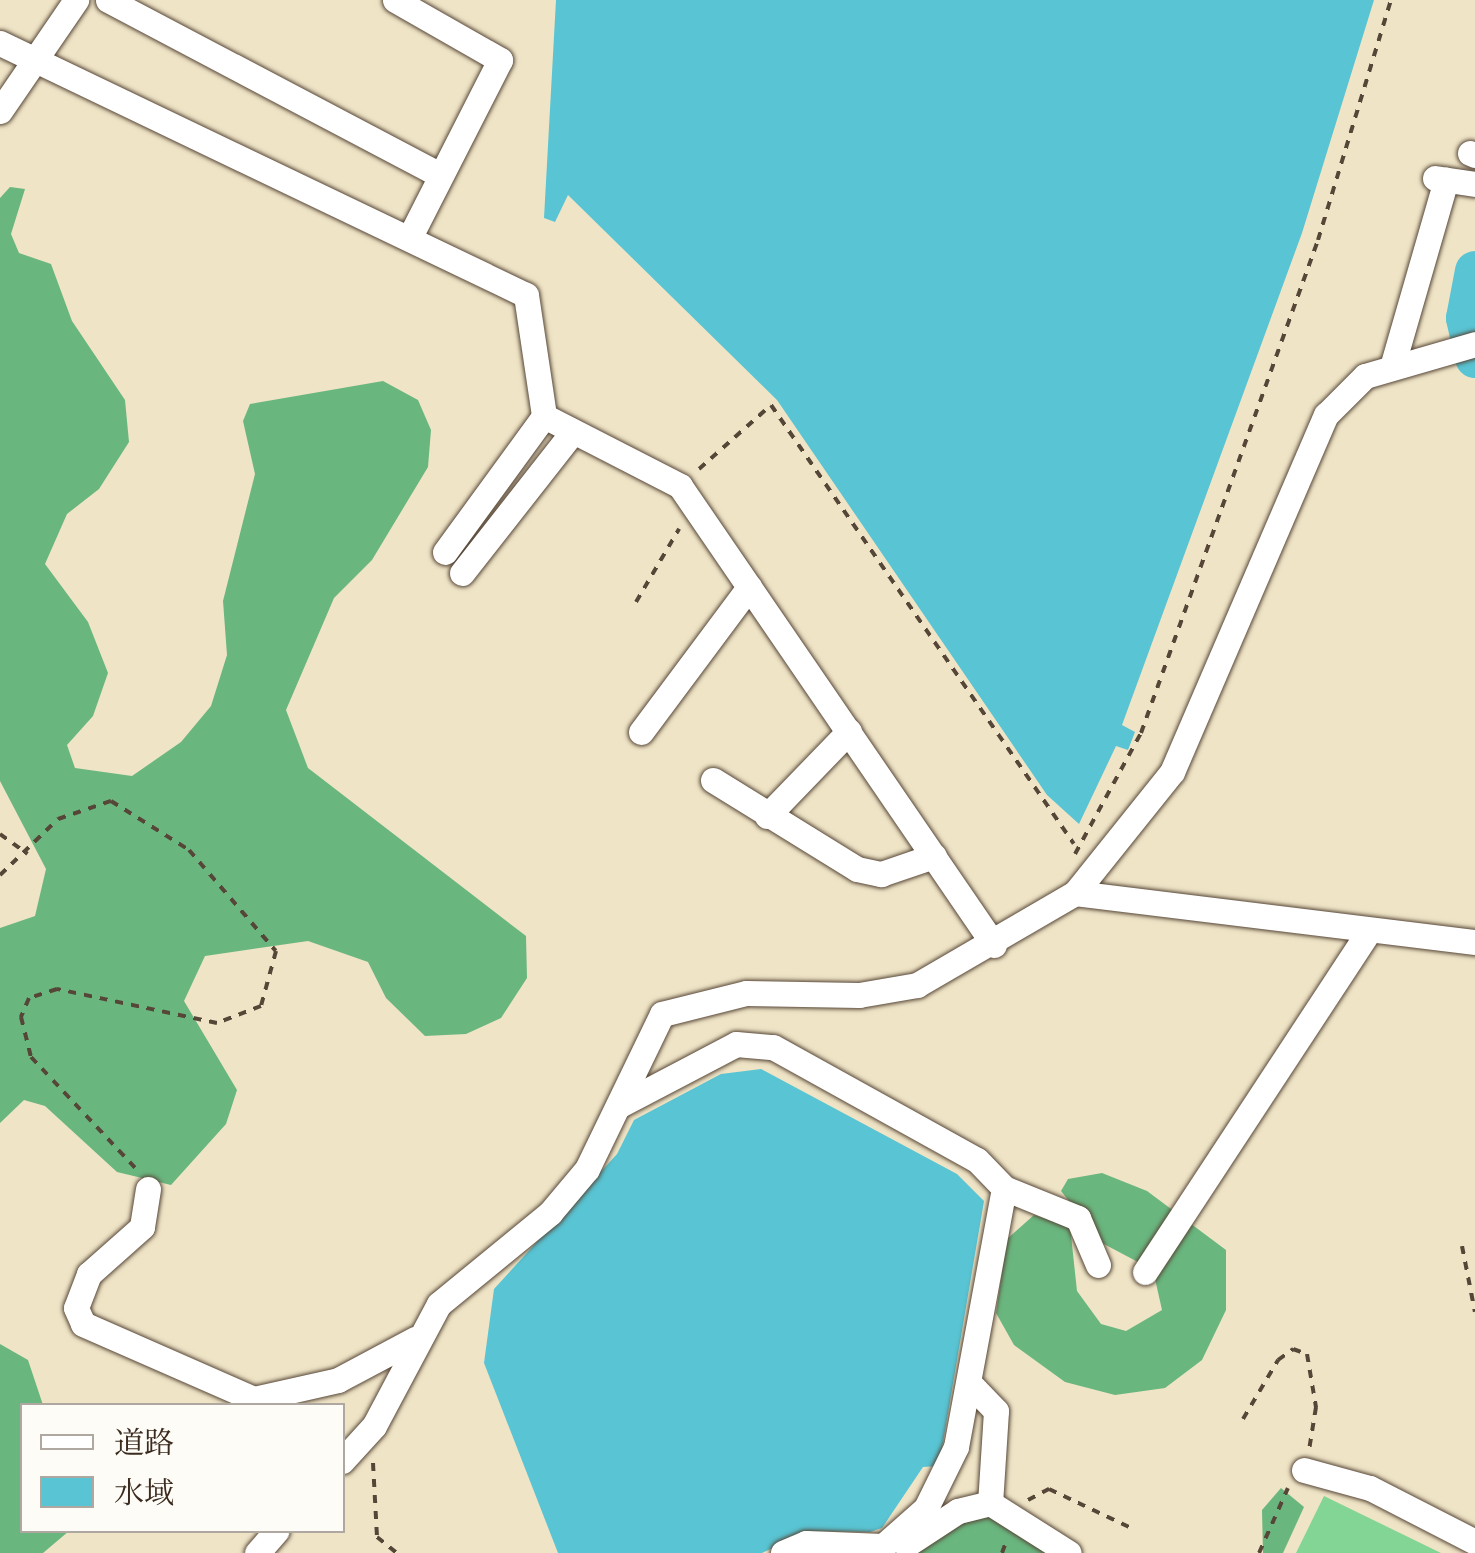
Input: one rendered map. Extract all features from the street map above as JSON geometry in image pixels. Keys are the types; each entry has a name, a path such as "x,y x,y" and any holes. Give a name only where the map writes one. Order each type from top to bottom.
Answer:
{"street":[{"path":"0,110 40,62 76,0"},
{"path":"108,0 440,176"},
{"path":"395,0 500,60 410,236"},
{"path":"0,43 410,236 526,296 544,416 445,552"},
{"path":"1392,367 1440,179 1475,184"},
{"path":"345,1458 361,1442 416,1339 468,1272 550,1213 587,1170 620,1105 624,1078 662,1014 746,993 859,996 917,985 994,945 1075,893 1172,772 1326,415 1365,376 1475,344"},
{"path":"544,416 687,495 994,945"},
{"path":"462,574 572,434"},
{"path":"640,732 749,587"},
{"path":"767,816 848,732"},
{"path":"713,780 858,869 881,874 934,856"},
{"path":"1075,893 1366,935 1475,942"},
{"path":"1145,1272 1366,935"},
{"path":"620,1105 736,1044 773,1048 976,1160 1004,1188 1078,1218 1098,1265"},
{"path":"883,1546 940,1484 971,1385 1004,1188"},
{"path":"148,1189 142,1227 88,1274 76,1308 83,1324 254,1399 338,1380 416,1339"},
{"path":"971,1385 996,1412 990,1503"},
{"path":"1304,1470 1370,1488 1475,1542"},
{"path":"783,1553 820,1542 904,1546 958,1510 990,1503 1017,1515 1068,1553"},
{"path":"256,1553 274,1533"}],"path":[{"path":"1075,845 1106,810 1142,733 1318,240 1392,0"},
{"path":"636,602 687,495 772,405 1075,845 1075,893"},
{"path":"0,875 29,854 58,818 111,801 188,850 276,950 261,1006 218,1023 57,990 29,998 21,1018 31,1057 128,1154 148,1189"},
{"path":"0,834 29,854"},
{"path":"1462,1246 1475,1312"},
{"path":"1243,1419 1278,1360 1293,1349 1307,1354 1316,1407 1304,1470 1259,1553"},
{"path":"361,1442 372,1454 377,1536 396,1553"},
{"path":"1017,1515 1030,1496 1049,1489 1131,1528"}],"green space":[{"path":"10,187 25,189 11,234 19,253 51,264 72,321 125,400 129,442 99,489 67,514 45,564 88,622 108,673 93,716 67,745 75,768 132,776 181,742 211,706 227,655 223,601 255,474 243,421 250,404 383,381 418,400 431,430 428,467 372,560 334,598 286,710 308,768 526,936 527,978 501,1018 466,1034 425,1036 386,998 368,962 308,941 205,956 184,1001 237,1090 226,1124 171,1185 117,1172 45,1106 24,1100 0,1123 0,928 35,916 46,869 0,781 0,198"},
{"path":"1102,1173 1147,1191 1226,1250 1226,1310 1202,1360 1165,1388 1115,1395 1065,1382 1014,1345 996,1313 1007,1239 1034,1215 1070,1226 1077,1291 1101,1324 1126,1331 1162,1310 1153,1270 1102,1243 1061,1191 1068,1179"},
{"path":"0,1344 28,1360 42,1403 20,1403 20,1533 67,1533 43,1553 0,1553"},
{"path":"1281,1488 1304,1507 1283,1553 1263,1553 1262,1510"},
{"path":"1324,1496 1441,1553 1296,1553"},
{"path":"985,1513 1055,1553 910,1553 960,1518"}],"water":[{"path":"556,0 1374,0 1302,233 1122,725 1135,732 1128,750 1116,746 1079,824 1047,795 777,400 568,195 555,222 544,218"},
{"path":"761,1069 957,1174 984,1201 939,1466 923,1467 882,1528 870,1532 809,1531 762,1553 558,1553 484,1363 494,1289 617,1154 634,1120 721,1074"}],"waterway":[{"path":"1475,271 1466,318 1475,358"}]}
